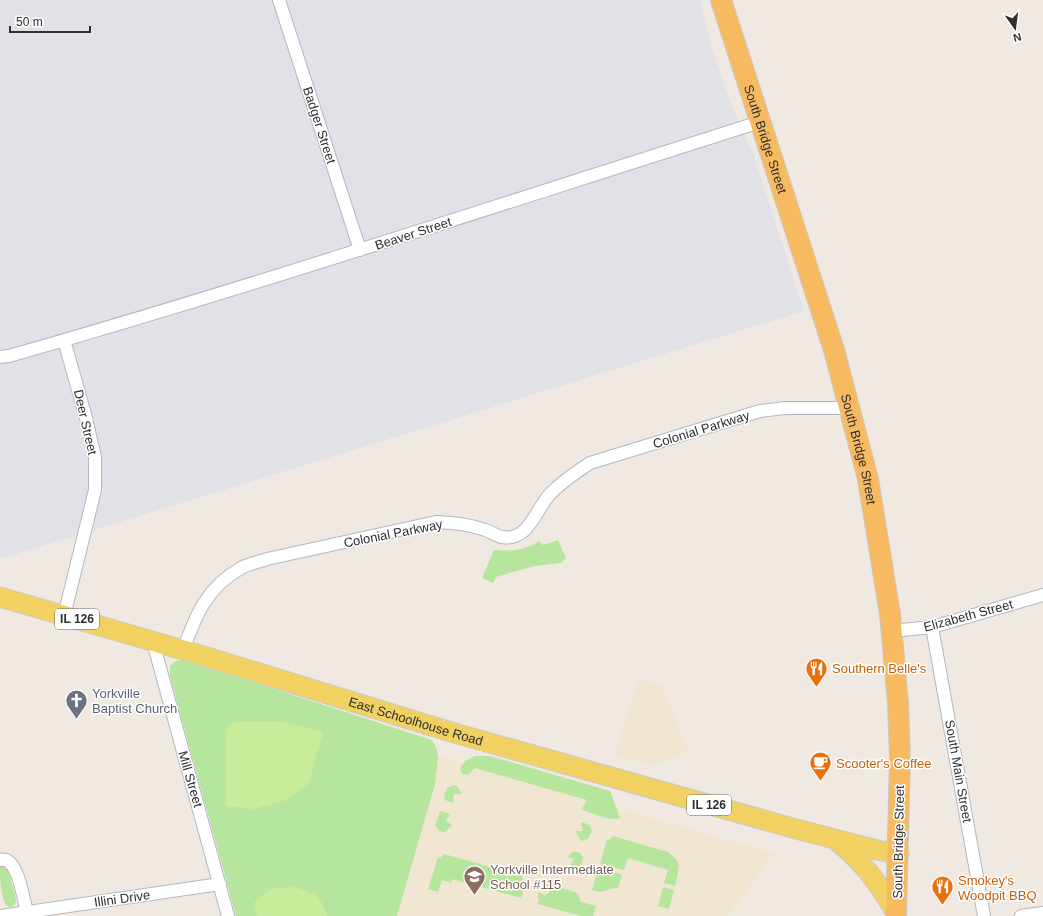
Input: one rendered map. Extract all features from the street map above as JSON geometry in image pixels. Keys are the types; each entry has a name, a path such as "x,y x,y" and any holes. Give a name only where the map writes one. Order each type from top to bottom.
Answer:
{"highway":[{"name":"South Bridge Street","path":"721,0 834,350 866,472 877,528 892,631 898,703 900,750 899,854 896,914"}],"main road":[{"name":"East Schoolhouse Road","path":"0,597 183,650 451,732 782,825 877,850 899,854"},
{"name":"East Schoolhouse Road","path":"834,838 858,858 877,883 896,914"}],"street":[{"name":"Badger Street","path":"279,0 360,250"},
{"name":"Beaver Street","path":"64,340 360,250 630,162 760,122"},
{"path":"0,357 9,356 64,340"},
{"name":"Deer Street","path":"64,340 86,418 95,457 95,490 64,616"},
{"name":"Colonial Parkway","path":"183,650 201,605 214,590 241,568 267,559 436,522 464,524 486,530 502,537 514,536 524,531 550,494 569,476 590,463 760,411 785,408 850,408"},
{"name":"Elizabeth Street","path":"892,631 932,627 1043,594"},
{"name":"South Main Street","path":"932,627 984,916"},
{"name":"Mill Street","path":"153,642 228,916"},
{"path":"0,860 4,859 10,862 16,869 27,912"},
{"name":"Illini Drive","path":"0,916 220,884"},
{"path":"1021,916 1043,913"}],"shaded area":[{"path":"0,0 700,0 711,45 731,104 753,153 804,311 0,559"},
{"path":"640,678 663,687 688,752 651,765 615,755"},
{"path":"192,683 774,854 728,916 245,916"}],"green space":[{"path":"558,540 566,558 561,563 534,566 496,577 493,583 482,578 494,550 518,550 539,541 543,545"},
{"path":"184,660 432,740 437,750 438,758 435,784 397,916 236,916 170,676 170,666 176,661"},
{"path":"235,722 287,722 323,732 309,783 286,800 253,809 226,806 226,730"},
{"path":"475,756 490,756 610,791 620,818 606,818 582,809 587,800 475,768 468,775 462,774 460,769 465,761"},
{"path":"453,785 457,786 462,794 454,794 453,803 445,800 444,795 447,788"},
{"path":"440,811 450,814 446,821 452,825 445,832 440,831 435,826"},
{"path":"583,822 590,826 592,831 588,839 581,841 575,831 583,831 581,823"},
{"path":"613,836 668,852 676,859 679,866 675,886 664,883 668,870 628,858 624,870 600,864 607,839 609,840"},
{"path":"573,852 579,852 583,857 582,863 576,869 569,867 574,859 567,857"},
{"path":"444,854 523,876 522,879 526,883 521,898 452,879 451,883 442,880 438,892 428,889 438,857 440,858"},
{"path":"0,866 5,866 8,870 16,899 15,904 12,907 8,907 3,899"},
{"path":"599,867 622,875 618,888 600,892 592,890"},
{"path":"546,883 578,893 581,902 596,906 593,916 581,916 538,904 539,898 537,897 539,892 545,896 550,890 545,886"},
{"path":"293,887 311,893 319,899 327,916 257,916 254,903 270,889"},
{"path":"663,887 674,890 669,909 658,906"}],"place":[{"name":"Southern Belle's","path":"816,688"},
{"name":"Yorkville Baptist Church","path":"76,720"},
{"name":"Scooter's Coffee","path":"820,782"},
{"name":"Yorkville Intermediate School #115","path":"475,896"},
{"name":"Smokey's Woodpit BBQ","path":"943,906"}]}
